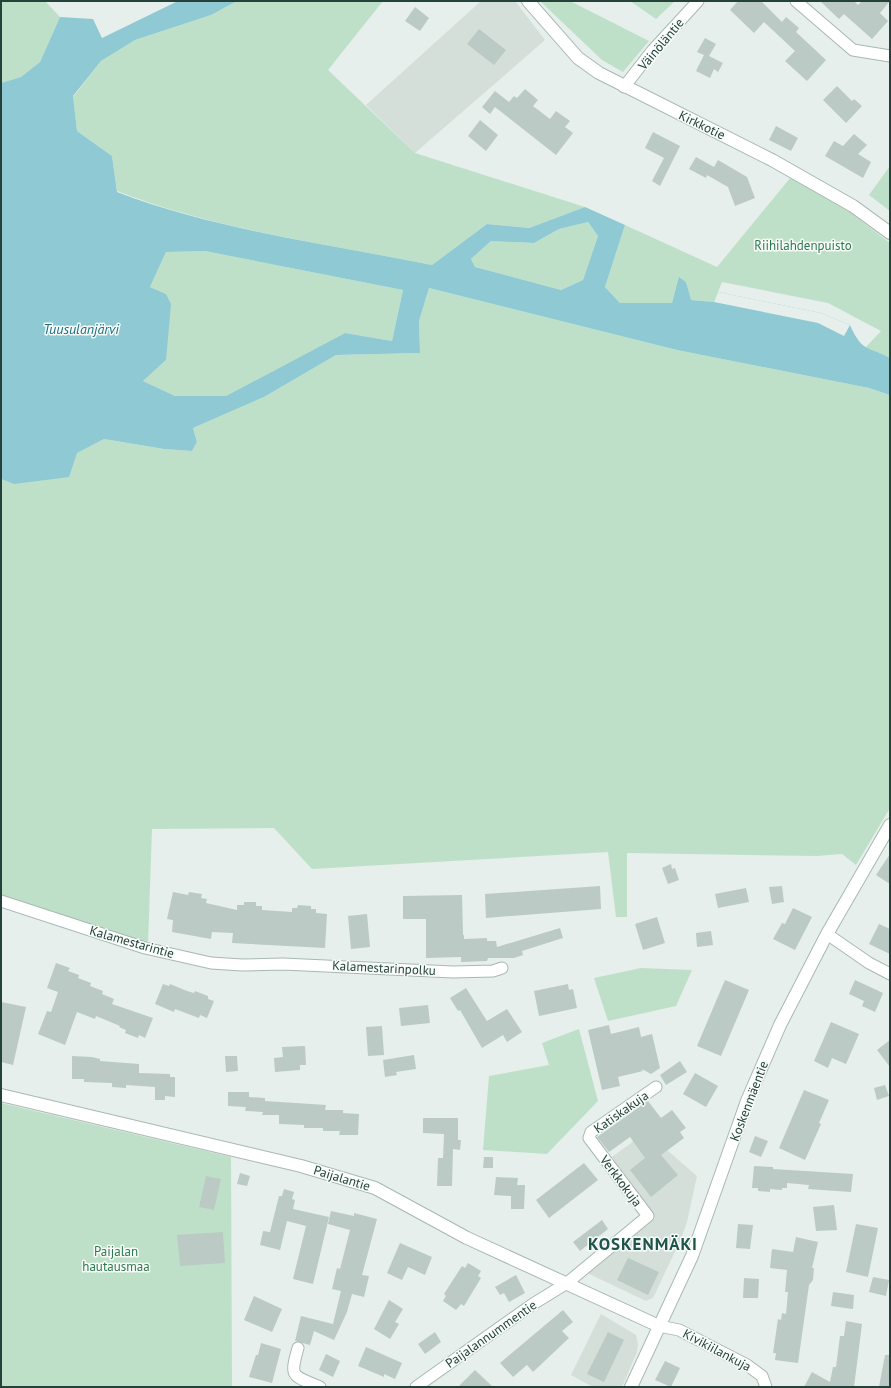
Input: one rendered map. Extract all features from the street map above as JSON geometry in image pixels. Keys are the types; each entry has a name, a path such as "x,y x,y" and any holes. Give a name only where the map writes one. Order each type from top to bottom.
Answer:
{"street":[{"name":"Kirkkotie","path":"528,1 578,58 624,87 772,160 852,206 890,233"},
{"name":"Väinöläntie","path":"624,87 652,51 698,1"},
{"path":"796,1 853,50 890,56"},
{"name":"Koskenmäentie","path":"631,1387 692,1256 747,1101 796,993 827,934 890,825"},
{"name":"Kalamestarintie","path":"1,901 159,951 211,963 266,964"},
{"path":"827,934 868,963 890,974"},
{"name":"Kalamestarinpolku","path":"266,964 453,972 493,971 502,968"},
{"name":"Katiskakuja","path":"589,1138 591,1132 656,1087"},
{"name":"Paijalantie","path":"1,1095 302,1166 375,1188 467,1238 659,1326"},
{"name":"Verkkokuja","path":"567,1283 648,1216 589,1138"},
{"name":"Paijalannummentie","path":"416,1387 533,1304 567,1283"},
{"name":"Kivikiilankuja","path":"659,1326 679,1330 747,1365 762,1376 766,1387"},
{"path":"298,1348 292,1366 293,1373 297,1377 320,1387"}],"shaded area":[{"path":"481,1 515,1 545,40 415,153 366,105"},
{"path":"646,1132 697,1176 687,1222 681,1239 653,1298 646,1301 587,1273 655,1218 612,1157"},
{"path":"601,1314 636,1335 638,1344 637,1352 622,1387 593,1387 571,1375"}],"green space":[{"path":"1,1 45,1 60,17 40,62 21,77 1,83"},
{"path":"237,1 383,1 328,70 415,153 585,207 529,228 487,224 432,265 313,243 233,226 155,205 117,191 112,156 77,131 73,97 101,61 135,40 211,15"},
{"path":"540,1 570,1 649,41 623,72 602,60"},
{"path":"630,1 675,1 656,19"},
{"path":"890,166 890,211 869,195"},
{"name":"Riihilahdenpuisto","path":"791,177 848,211 890,243 890,358 865,348 881,331 828,303 722,282 714,302 690,300 686,282 680,278 672,303 620,303 605,287 625,225 717,267"},
{"path":"588,222 598,236 583,280 561,290 475,267 471,259 491,241 534,243 559,229"},
{"path":"205,251 403,290 392,341 345,333 226,396 175,396 143,381 166,360 166,294 150,287 166,252"},
{"path":"429,288 677,350 869,388 890,395 890,808 856,865 842,854 817,856 627,853 627,917 616,917 608,852 312,869 274,828 152,829 148,945 1,896 1,479 14,484 104,439 164,449 192,451 197,442 193,428 264,397 336,355 420,353 419,321"},
{"path":"641,968 692,970 676,1006 608,1021 594,978"},
{"path":"579,1029 598,1101 547,1154 483,1150 489,1076 549,1065 542,1043"},
{"name":"Paijalan hautausmaa","path":"1,1103 231,1157 232,1387 1,1387"}],"water":[{"name":"Tuusulanjärvi","path":"178,1 237,1 211,15 135,40 101,61 73,96 77,131 112,156 117,192 155,205 233,226 313,243 432,265 487,224 529,228 585,207 625,225 605,287 620,303 672,303 679,277 686,282 691,300 714,302 718,292 821,313 850,325 854,334 862,344 890,358 890,395 869,388 677,350 429,288 419,321 420,353 336,355 264,397 193,428 197,442 192,451 164,449 104,439 77,453 69,477 14,484 1,479 1,83 21,77 40,62 60,17 93,19 102,38","holes":["588,222 598,236 583,280 561,290 475,267 471,259 491,241 534,243 559,229","205,251 403,290 392,341 345,333 226,396 175,396 143,381 166,360 171,304 166,294 150,287 166,252"]}],"pier":[{"path":"718,292 821,313 850,325 844,336 818,323 714,302"}],"building":[{"path":"738,1 761,1 782,22 786,17 799,28 796,32 826,60 807,81 785,61 795,51 764,22 754,33 730,10"},
{"path":"820,1 854,1 858,5 862,1 890,1 880,13 888,21 872,39 844,14 839,19"},
{"path":"415,7 429,18 420,31 405,21"},
{"path":"479,29 506,50 494,65 467,44"},
{"path":"705,38 716,44 709,56 723,63 718,72 714,69 710,78 696,71 704,55 697,52"},
{"path":"837,86 852,101 854,99 862,106 846,123 823,100"},
{"path":"525,89 538,100 533,106 550,119 556,111 570,121 565,127 573,133 556,155 495,107 490,114 482,107 495,91 509,102 514,96 517,98"},
{"path":"480,120 498,135 486,151 468,136"},
{"path":"776,126 798,138 791,151 769,140"},
{"path":"653,132 680,146 660,186 652,181 664,158 645,148"},
{"path":"854,134 867,145 858,154 871,162 863,178 825,156 834,141 843,146"},
{"path":"696,157 714,167 718,160 747,177 755,198 735,206 728,187 707,175 706,178 689,169"},
{"path":"890,854 890,884 876,875"},
{"path":"671,864 672,869 675,868 679,880 668,884 662,868"},
{"path":"600,886 601,909 486,918 485,894"},
{"path":"782,886 784,902 772,904 769,887"},
{"path":"746,888 749,902 718,908 715,894"},
{"path":"173,892 188,895 189,892 202,894 201,898 207,899 206,903 237,910 237,905 244,905 244,902 256,902 256,906 262,906 262,910 292,912 292,908 297,908 298,905 311,906 311,909 316,909 316,913 327,914 325,948 232,943 233,933 212,932 211,939 172,932 173,920 167,919"},
{"path":"462,895 464,939 487,938 487,941 496,941 497,947 560,928 563,938 522,951 523,955 514,958 488,958 487,961 461,962 461,957 426,958 426,919 403,919 403,896"},
{"path":"793,908 812,917 795,950 773,939 782,923 785,924"},
{"path":"367,914 370,947 351,949 348,916"},
{"path":"657,917 665,943 643,950 635,924"},
{"path":"879,924 890,929 890,954 869,944"},
{"path":"711,931 713,945 697,947 696,933"},
{"path":"56,963 70,968 68,971 79,975 78,978 91,983 90,986 103,991 102,994 114,999 112,1004 153,1018 145,1038 139,1035 138,1038 125,1033 126,1030 119,1027 120,1026 96,1016 95,1019 77,1012 65,1045 38,1034 47,1011 51,1012 58,992 47,988"},
{"path":"725,980 749,990 721,1056 697,1046"},
{"path":"855,980 883,993 875,1012 862,1006 864,1001 849,994"},
{"path":"163,984 169,986 170,984 187,991 194,993 195,991 208,996 208,999 214,1001 207,1018 200,1015 199,1018 175,1009 174,1012 155,1004"},
{"path":"568,984 569,990 573,989 577,1008 539,1016 534,991"},
{"path":"466,988 487,1021 507,1009 522,1032 507,1042 503,1035 482,1048 460,1010 458,1011 450,998"},
{"path":"1,1002 26,1007 13,1065 1,1062"},
{"path":"428,1005 430,1023 401,1026 399,1008"},
{"path":"831,1022 859,1034 846,1064 832,1058 828,1068 814,1061"},
{"path":"609,1025 611,1034 639,1027 641,1037 652,1034 660,1068 651,1074 642,1069 643,1071 618,1077 620,1086 602,1090 588,1030"},
{"path":"382,1026 384,1055 368,1056 366,1027"},
{"path":"890,1040 890,1067 877,1050"},
{"path":"305,1046 306,1065 300,1065 300,1070 275,1072 274,1058 283,1057 282,1047"},
{"path":"414,1055 416,1069 396,1072 397,1075 385,1077 383,1060"},
{"path":"72,1056 92,1057 100,1059 100,1061 139,1064 139,1073 170,1074 170,1077 175,1077 175,1097 165,1096 165,1100 155,1100 155,1087 126,1085 126,1088 112,1087 112,1083 84,1082 84,1079 72,1079"},
{"path":"225,1056 237,1056 238,1071 226,1072"},
{"path":"680,1061 687,1072 666,1085 660,1075"},
{"path":"695,1073 718,1086 706,1107 683,1094"},
{"path":"885,1085 889,1096 877,1100 874,1088"},
{"path":"804,1090 829,1100 819,1123 821,1124 805,1160 779,1148"},
{"path":"228,1092 249,1092 249,1097 265,1098 265,1101 326,1105 325,1110 343,1110 343,1113 359,1114 358,1135 339,1135 340,1131 323,1131 323,1128 304,1128 304,1125 279,1124 279,1115 262,1115 263,1112 245,1111 246,1107 228,1106"},
{"path":"648,1101 661,1118 672,1110 686,1128 680,1132 684,1138 661,1155 678,1175 651,1197 630,1170 645,1158 630,1137 609,1152 597,1137"},
{"path":"423,1118 458,1118 458,1140 461,1140 460,1150 453,1149 452,1186 437,1186 438,1158 443,1158 444,1134 423,1133"},
{"path":"755,1136 768,1141 761,1157 749,1152"},
{"path":"484,1157 493,1157 493,1168 483,1168"},
{"path":"584,1163 598,1180 549,1218 536,1200"},
{"path":"754,1166 773,1167 773,1169 853,1174 851,1192 808,1189 809,1185 787,1183 787,1188 782,1188 782,1190 770,1189 770,1192 758,1191 758,1188 752,1188"},
{"path":"240,1173 250,1176 247,1186 237,1184"},
{"path":"206,1176 221,1179 214,1210 199,1207"},
{"path":"496,1177 518,1178 517,1185 525,1185 524,1209 511,1209 511,1196 494,1195"},
{"path":"284,1189 294,1192 292,1199 295,1200 293,1209 329,1217 313,1284 293,1279 306,1226 287,1221 280,1250 260,1245 263,1231 270,1232 279,1196 282,1196"},
{"path":"834,1205 837,1230 816,1231 813,1207"},
{"path":"331,1211 354,1216 354,1213 377,1219 362,1275 369,1276 364,1297 352,1294 347,1312 334,1340 314,1331 310,1345 295,1341 301,1316 333,1324 341,1291 332,1289 337,1268 340,1269 350,1230 328,1224"},
{"path":"602,1220 608,1229 580,1251 573,1242"},
{"path":"738,1224 753,1225 750,1249 736,1248"},
{"path":"856,1224 878,1228 868,1277 846,1272"},
{"path":"223,1232 225,1263 180,1266 177,1235"},
{"path":"796,1237 818,1242 812,1268 814,1268 813,1280 809,1285 798,1363 775,1360 776,1353 773,1353 778,1319 781,1320 782,1313 786,1314 788,1292 785,1292 787,1270 770,1268 772,1249 793,1252"},
{"path":"400,1243 432,1257 425,1275 408,1267 402,1280 387,1273"},
{"path":"628,1258 659,1272 648,1295 617,1280"},
{"path":"468,1263 481,1271 478,1276 481,1278 464,1306 461,1304 456,1310 443,1301 446,1296 444,1294 462,1266 465,1268"},
{"path":"516,1275 525,1293 509,1302 504,1293 500,1295 495,1287"},
{"path":"873,1277 889,1280 886,1296 869,1292"},
{"path":"744,1278 759,1279 758,1298 743,1298"},
{"path":"833,1292 854,1295 853,1309 831,1306"},
{"path":"254,1296 282,1309 272,1332 244,1320"},
{"path":"389,1300 403,1309 395,1322 399,1324 390,1339 374,1329"},
{"path":"563,1310 573,1322 562,1331 569,1338 533,1372 527,1365 513,1377 500,1363"},
{"path":"846,1321 862,1324 854,1387 804,1387 812,1372 830,1382 833,1367 836,1367 840,1336 844,1336"},
{"path":"435,1332 441,1342 425,1354 418,1344"},
{"path":"608,1332 624,1340 604,1382 587,1374"},
{"path":"261,1343 281,1349 272,1383 249,1377"},
{"path":"366,1347 402,1363 395,1379 384,1374 384,1377 358,1366"},
{"path":"326,1354 340,1361 333,1377 319,1370"},
{"path":"885,1355 890,1355 890,1387 879,1387"},
{"path":"665,1361 680,1368 671,1387 655,1380"},
{"path":"475,1370 493,1387 458,1387"}],"district":[{"name":"KOSKENMÄKI","path":"643,1244"}]}
